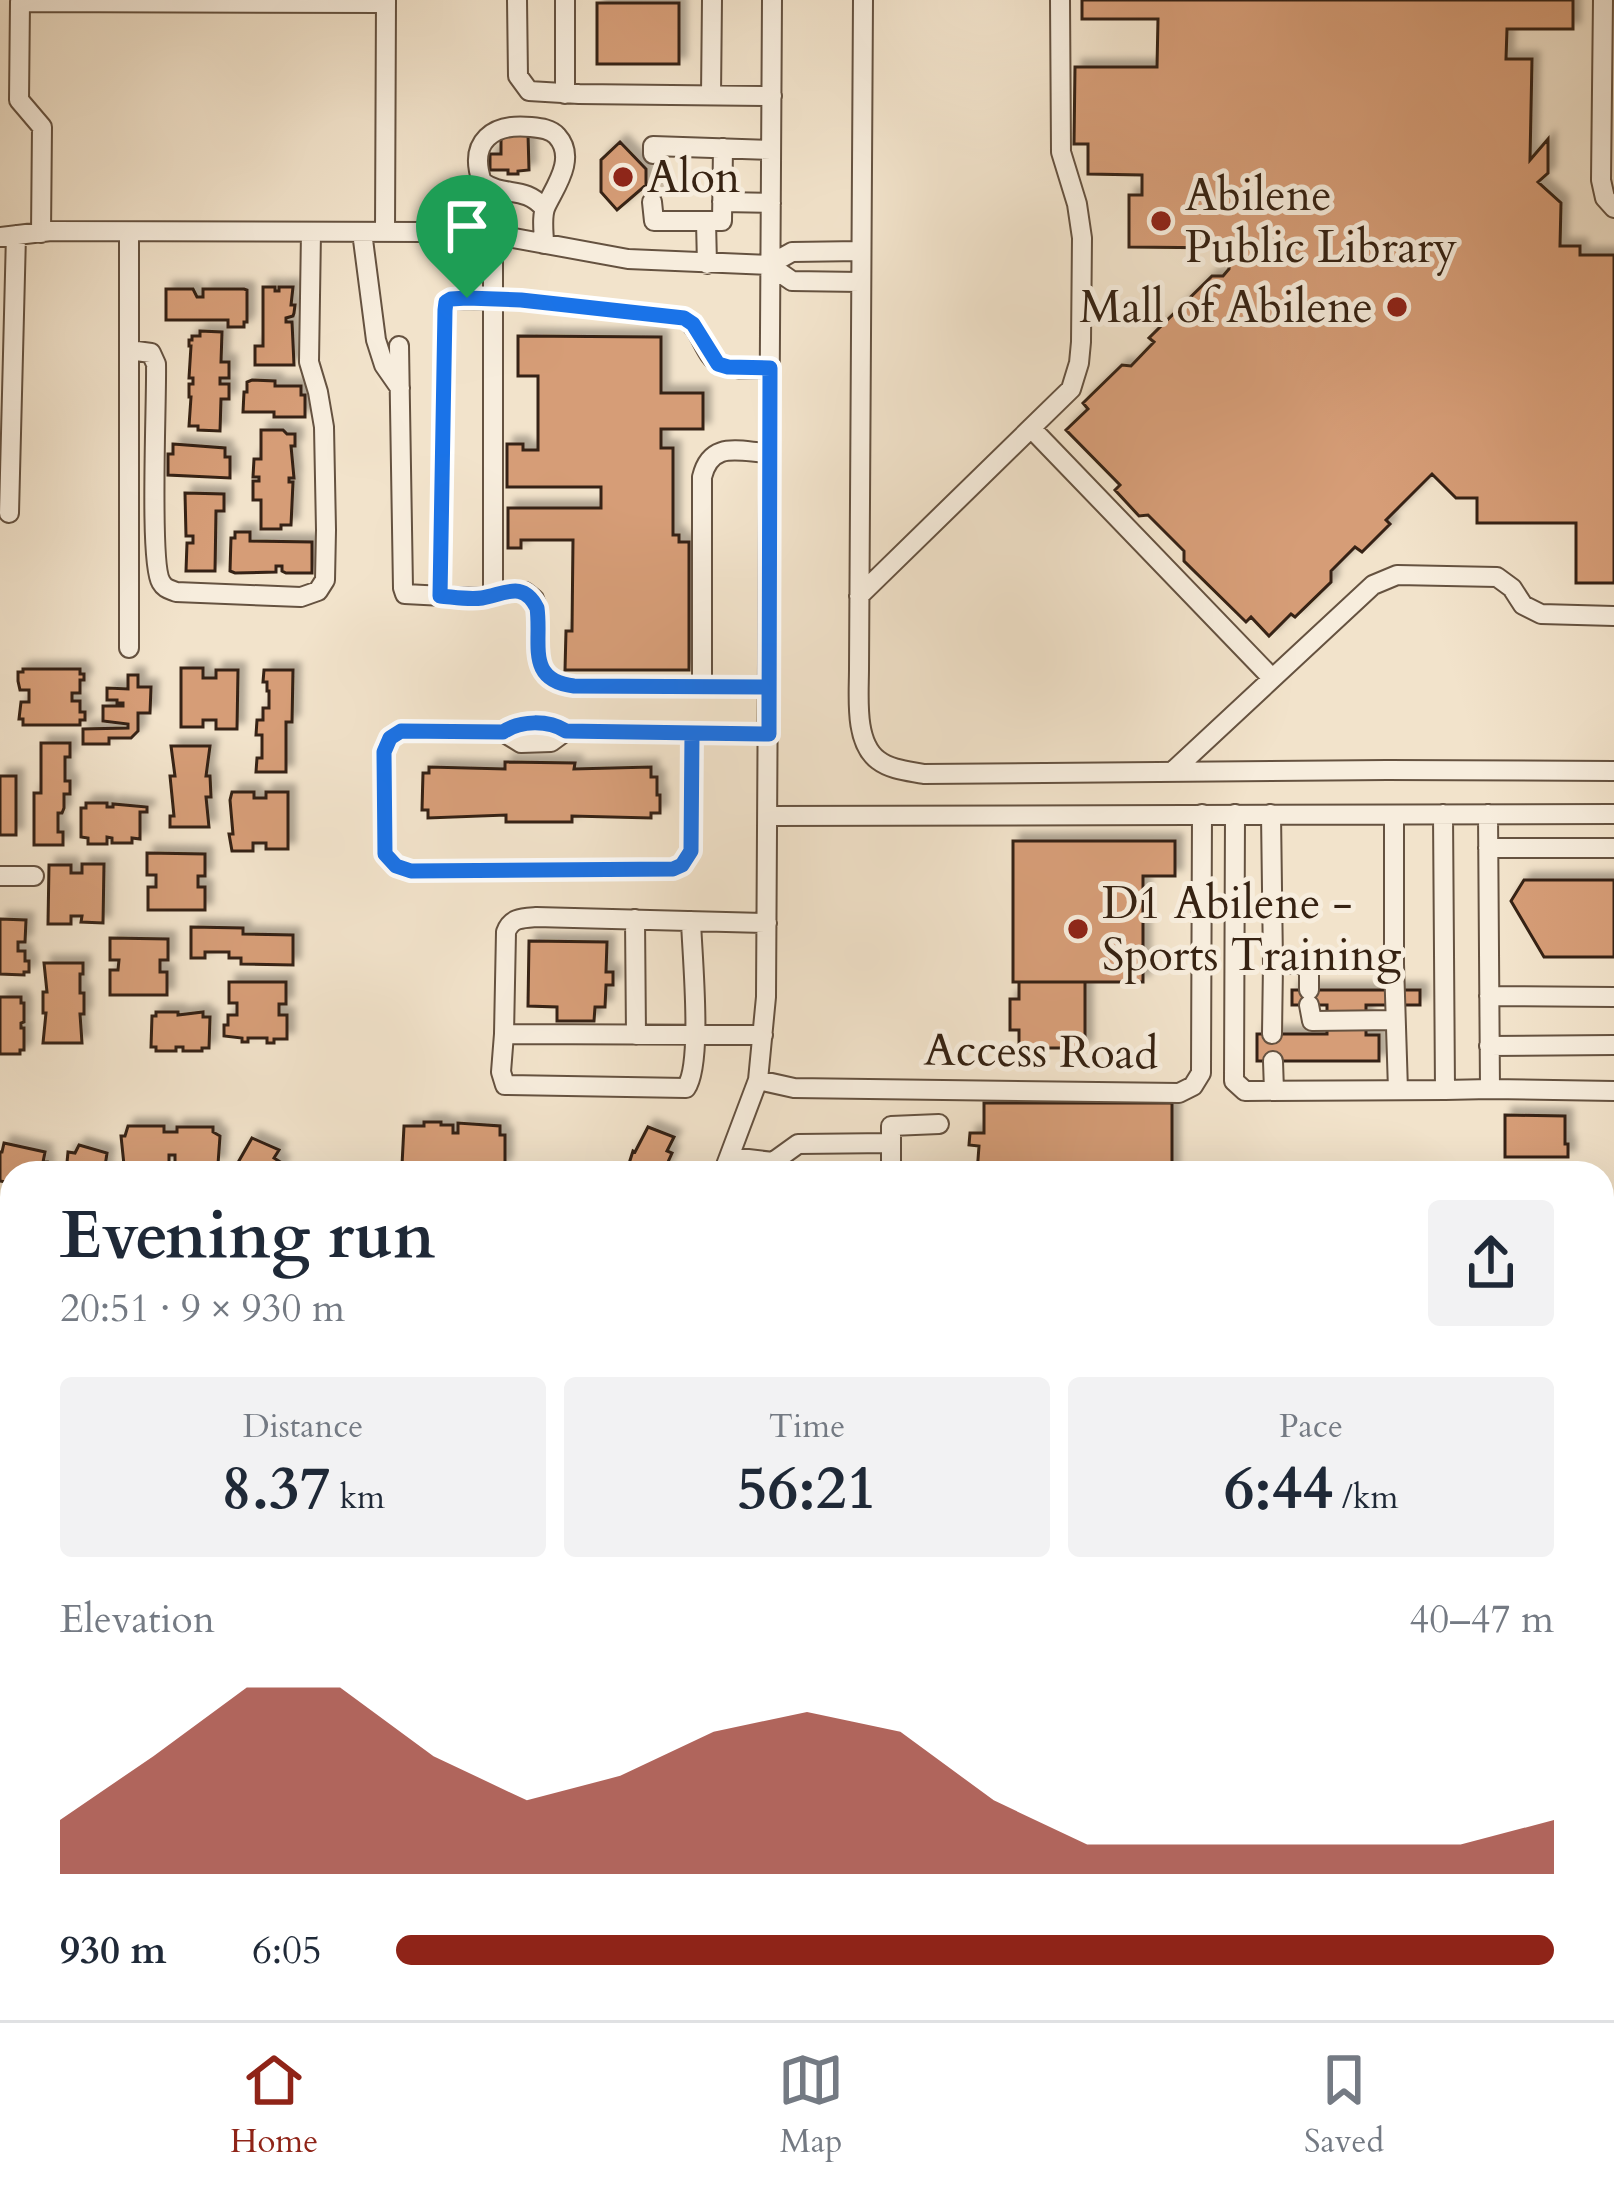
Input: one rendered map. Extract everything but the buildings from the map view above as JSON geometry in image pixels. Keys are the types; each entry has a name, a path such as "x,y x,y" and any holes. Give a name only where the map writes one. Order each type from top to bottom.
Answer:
{"street":[{"path":"517,0 518,76 529,91 772,96"},
{"path":"565,94 566,0"},
{"path":"711,95 712,0"},
{"path":"728,1161 758,1080 763,1035 769,816 772,0"},
{"path":"863,0 861,729 875,759 924,774 1614,771"},
{"path":"859,596 1071,389 1077,374 1080,218 1060,152 1060,0"},
{"path":"1603,0 1601,180 1605,198 1614,208"},
{"path":"41,232 42,127 19,100 20,1 386,2 385,232"},
{"path":"544,208 527,194 497,191 482,182 478,154 496,129 547,129 561,142 565,161 562,178 544,208 544,244"},
{"path":"652,154 653,146 771,150"},
{"path":"654,261 653,211 722,221 718,180 723,148"},
{"path":"722,202 771,203"},
{"path":"706,221 707,264"},
{"path":"9,513 8,236 41,232 493,235 654,261 707,264 770,265 792,252 860,251"},
{"path":"129,232 129,648"},
{"path":"129,350 151,352 156,364 160,581 176,592 302,597 318,591 325,580 326,512 324,427 309,362 310,232"},
{"path":"362,232 376,340 384,365 400,388"},
{"path":"493,235 493,595"},
{"path":"770,265 792,281 860,282"},
{"path":"440,596 446,302 493,298 684,318 693,324 718,364 770,368"},
{"path":"399,346 403,589 410,596 482,598 525,592 533,599 538,619 540,666 554,682 769,687"},
{"path":"1031,428 1273,678"},
{"path":"702,686 706,461 719,452 770,453"},
{"path":"1172,772 1373,585 1390,576 1497,577 1523,605 1541,614 1614,616"},
{"path":"692,733 691,851 673,869 411,871 389,860 383,847 384,752 390,738 401,731 503,732 521,743 551,742 566,731 769,734"},
{"name":"Access Road","path":"758,1080 794,1088 1179,1093 1193,1086 1201,1073 1202,814"},
{"path":"1235,814 1234,1081 1245,1091 1614,1091"},
{"path":"1271,814 1273,1034"},
{"path":"1394,814 1397,1090"},
{"path":"1443,814 1445,1090"},
{"path":"1488,814 1490,1089"},
{"path":"769,816 1614,814"},
{"path":"1488,848 1614,848"},
{"path":"0,876 34,876"},
{"path":"691,921 693,1076 686,1088 505,1085 501,1072 506,932 516,919 536,916 767,923"},
{"path":"635,919 636,1035"},
{"path":"1273,964 1394,964"},
{"path":"1309,964 1312,1021 1395,1020"},
{"path":"1489,996 1614,997"},
{"path":"503,1034 763,1035"},
{"path":"1489,1046 1614,1046"},
{"path":"1274,1060 1274,1091"},
{"path":"891,1161 891,1126 939,1124"},
{"path":"774,1161 798,1144 891,1143"}],"tunnel":[{"path":"652,180 714,180"}],"place":[{"name":"Alon","path":"623,177"},
{"name":"Abilene Public Library","path":"1161,221"},
{"name":"Mall of Abilene","path":"1397,307"},
{"name":"D1 Abilene - Sports Training","path":"1078,929"}],"route":[{"path":"467,298 451,299 445,310 440,596 482,598 525,592 537,608 540,666 554,682 769,687 769,734 566,731 553,724 516,724 503,732 401,731 390,738 384,752 385,854 396,866 411,871 673,869 691,851 692,733 769,734 770,368 718,364 693,324 684,318 467,298"}]}
